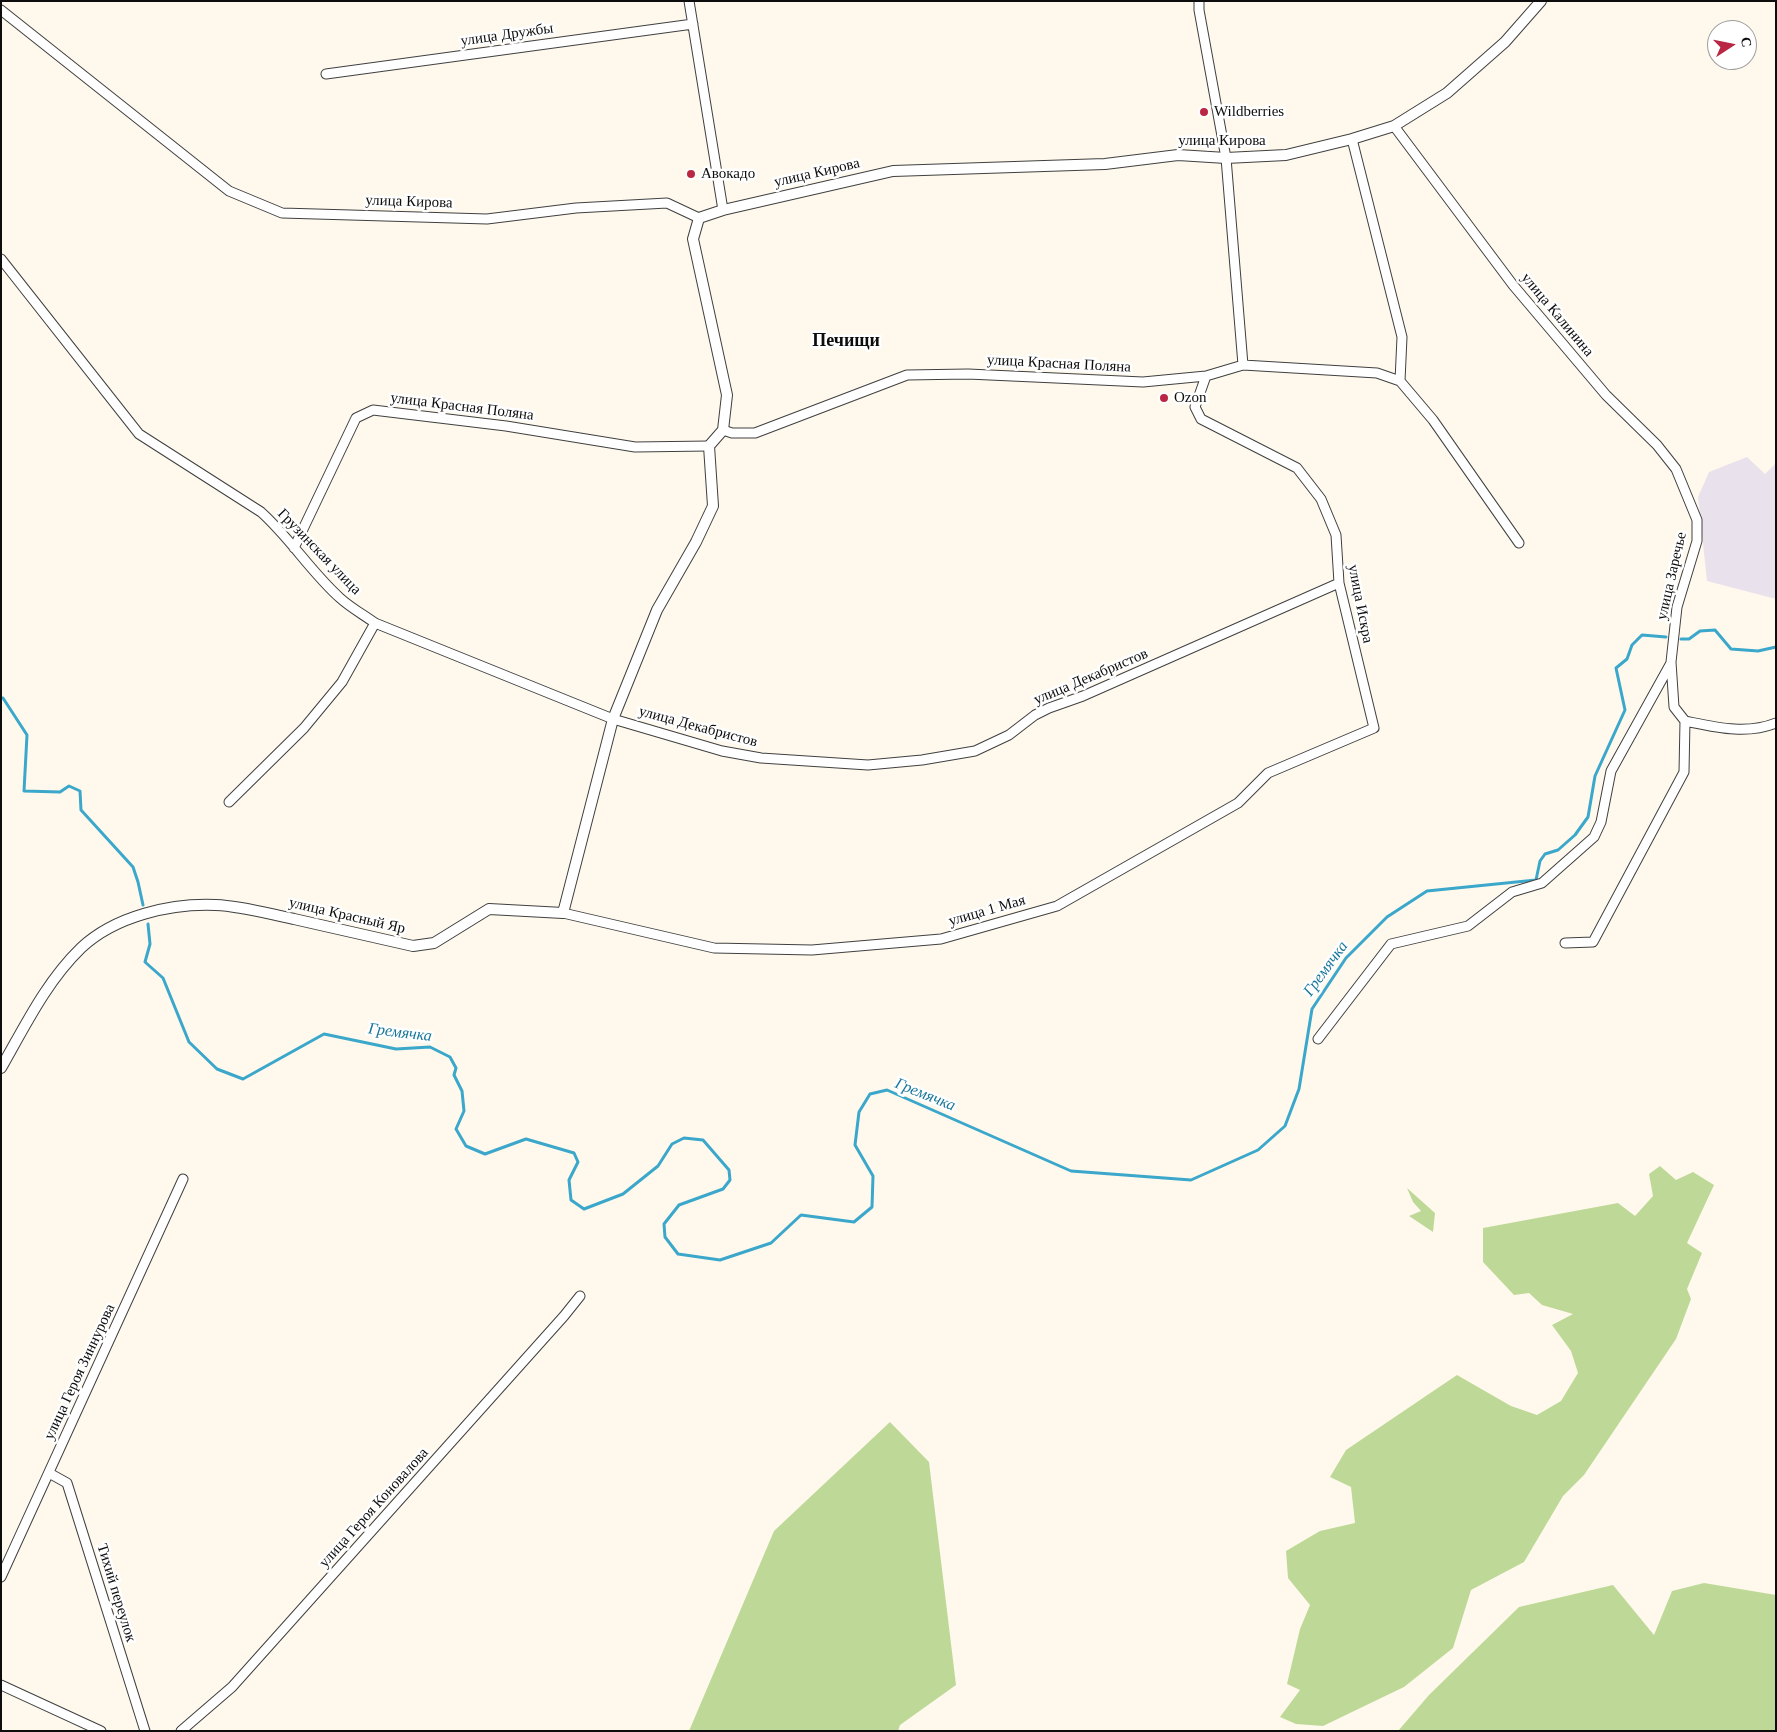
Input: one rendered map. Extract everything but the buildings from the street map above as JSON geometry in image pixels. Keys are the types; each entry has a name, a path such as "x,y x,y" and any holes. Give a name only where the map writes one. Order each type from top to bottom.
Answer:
{"street":[{"path":"689,1 723,210"},
{"path":"1199,1 1209,70 1226,158 1243,365"},
{"name":"улица Кирова","path":"1,10 229,191 282,213 487,219 576,208 667,203 699,218 723,210 892,171 1105,164 1178,155 1226,158 1286,154 1352,139 1394,126 1447,93 1506,42 1541,1"},
{"name":"улица Дружбы","path":"326,74 692,24"},
{"name":"улица Калинина","path":"1394,126 1513,285 1606,394 1657,445 1676,470 1697,520"},
{"path":"1352,139 1402,337 1400,381 1434,420 1519,543"},
{"path":"563,913 613,719 657,610 696,542 713,506 709,446 723,430 727,395 693,239 699,218"},
{"name":"Грузинская улица","path":"1,259 139,434 261,512 278,528 341,599 375,623 613,719"},
{"name":"улица Красная Поляна","path":"723,430 732,433 755,433 907,375 968,374 1143,382 1206,376 1243,365 1377,372 1400,381"},
{"name":"улица Искра","path":"1206,376 1195,407 1201,419 1297,468 1322,499 1336,535 1339,583 1374,728"},
{"name":"улица Красная Поляна","path":"294,548 356,418 373,410 506,426 635,447 709,446"},
{"name":"улица Заречье","path":"1685,721 1674,707 1671,662 1677,607 1697,541 1697,520"},
{"name":"улица Декабристов","path":"613,719 722,751 760,758 868,765 922,760 976,751 1009,735 1035,715 1049,708 1083,696 1339,583"},
{"path":"229,802 304,728 342,682 375,623"},
{"path":"1318,1039 1391,944 1468,926 1512,892 1542,882 1594,837 1601,822 1610,771 1671,662"},
{"path":"1565,943 1593,942 1684,772 1685,721 1741,730 1762,729 1776,723"},
{"name":"улица 1 Мая","path":"563,913 714,948 812,950 942,939 1057,906 1238,804 1268,773 1374,728"},
{"name":"улица Красный Яр","path":"1,1068 60,970 82,947 121,922 150,913 175,908 217,905 265,913 413,946 434,943 489,909 563,913"},
{"name":"улица Героя Зиннурова","path":"1,1577 183,1179"},
{"name":"улица Героя Коновалова","path":"181,1731 232,1687 580,1296"},
{"name":"Тихий переулок","path":"49,1473 68,1483 145,1731"},
{"path":"1,1685 101,1731"}],"shaded area":[{"path":"1747,457 1765,474 1776,463 1776,599 1707,581 1698,497 1709,472"}],"green space":[{"path":"1660,1166 1676,1180 1693,1172 1714,1185 1687,1243 1702,1253 1687,1289 1691,1299 1676,1339 1584,1475 1563,1496 1524,1562 1471,1590 1453,1648 1404,1687 1323,1726 1296,1724 1280,1717 1300,1690 1287,1684 1300,1629 1310,1605 1288,1578 1286,1551 1320,1531 1355,1523 1351,1487 1330,1477 1346,1450 1457,1375 1511,1406 1537,1415 1561,1401 1578,1373 1571,1351 1552,1325 1573,1314 1542,1305 1529,1293 1514,1295 1483,1262 1483,1228 1618,1203 1635,1216 1653,1196 1649,1174"},
{"path":"1407,1188 1435,1213 1433,1232 1409,1216 1421,1211 1413,1202"},
{"path":"890,1422 929,1462 956,1685 900,1725 898,1731 689,1731 774,1531"},
{"path":"1704,1583 1776,1595 1776,1731 1398,1731 1429,1695 1519,1607 1613,1585 1654,1635 1672,1591"}],"waterway":[{"name":"Гремячка","path":"1681,639 1689,639 1700,631 1715,630 1731,649 1758,651 1776,647"},
{"name":"Гремячка","path":"148,924 150,944 145,962 163,978 189,1042 217,1069 243,1079 324,1034 396,1049 430,1047 450,1057 456,1068 454,1075 462,1091 464,1111 456,1129 466,1146 485,1154 526,1139 574,1153 578,1162 569,1180 571,1200 584,1209 623,1194 658,1166 672,1144 684,1138 703,1140 729,1170 730,1180 723,1189 679,1205 664,1224 665,1237 678,1254 720,1260 771,1243 801,1215 854,1222 872,1207 873,1176 855,1145 859,1112 870,1094 887,1090 1071,1171 1191,1180 1258,1150 1285,1126 1299,1089 1312,1009 1346,958 1387,917 1427,891 1536,880 1540,861 1545,854 1558,850 1575,835 1588,817 1595,776 1625,710 1616,668 1627,659 1632,645 1642,635 1666,637"},
{"name":"Гремячка","path":"1,698 3,698 27,735 24,791 60,792 69,786 80,791 81,810 133,867 143,905"}],"place":[{"name":"Wildberries","path":"1204,112"},
{"name":"Авокадо","path":"691,174"},
{"name":"Ozon","path":"1164,398"}],"district":[{"name":"Печищи","path":"846,341"}]}
